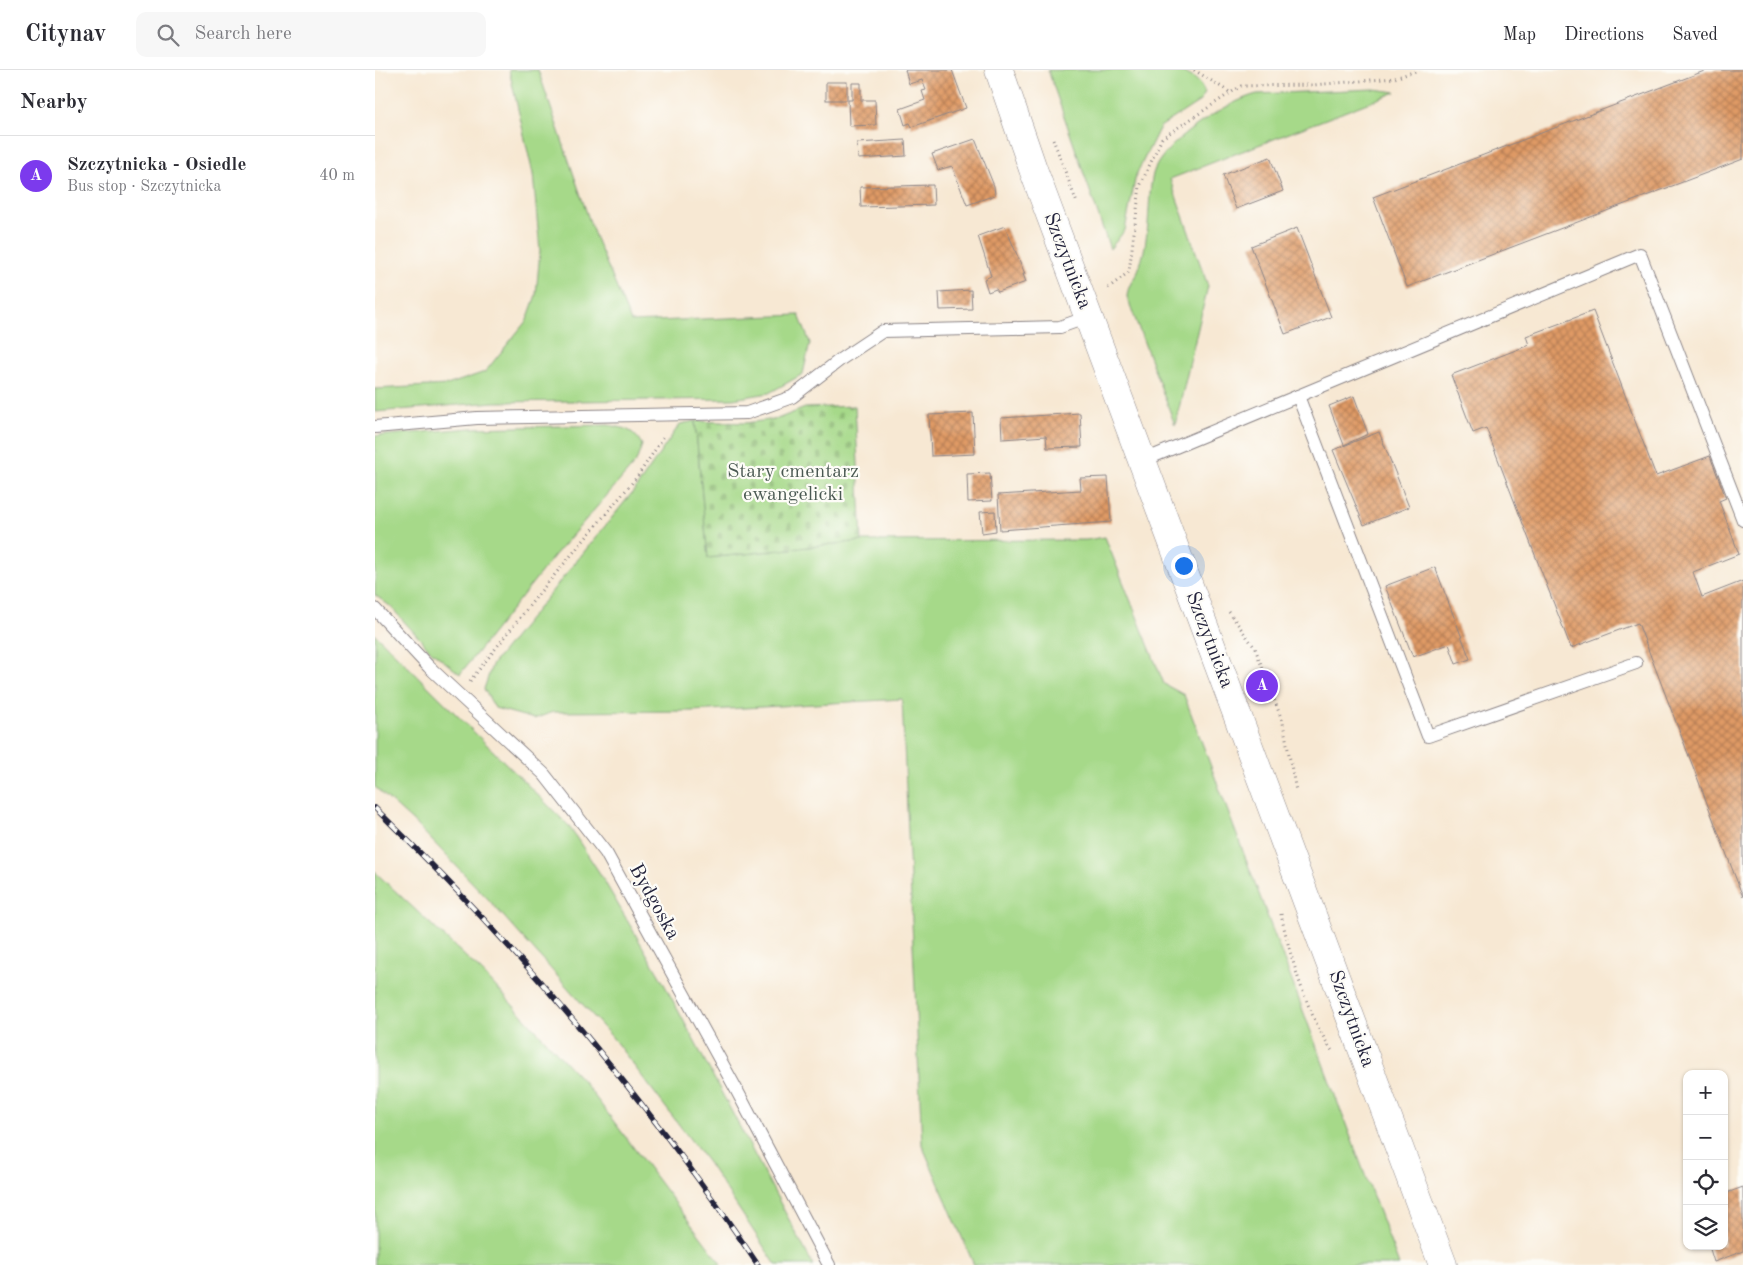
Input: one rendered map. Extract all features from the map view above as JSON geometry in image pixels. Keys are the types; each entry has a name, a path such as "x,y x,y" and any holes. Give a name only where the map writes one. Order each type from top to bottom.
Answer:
{"street":[{"name":"Szczytnicka","path":"999,70 1033,169 1443,1265"}],"lane":[{"path":"1142,461 1640,254 1743,520"},
{"path":"375,427 477,418 747,413 792,397 841,359 883,331 1060,327 1088,317"},
{"path":"1299,396 1428,736 1636,664"},
{"name":"Bydgoska","path":"375,609 429,667 544,774 606,853 735,1087 829,1265"}],"path":[{"path":"1194,70 1231,93"},
{"path":"1108,288 1129,272 1140,186 1162,138 1241,86 1313,86 1395,78 1419,70"},
{"path":"459,695 541,591 637,477 678,413"}],"green space":[{"path":"509,70 538,70 593,231 631,322 799,315 810,343 803,374 769,393 733,399 494,402 375,412 375,389 447,385 485,372 527,320 536,295 540,251 533,174"},
{"path":"1048,70 1177,70 1197,81 1205,93 1200,101 1160,127 1136,175 1125,230 1110,249"},
{"path":"1374,89 1396,92 1170,179 1208,286 1175,425 1127,297 1129,287 1137,273 1144,252 1151,182 1159,162 1169,149 1197,125 1213,114 1245,98 1257,94"},
{"name":"Stary cmentarz ewangelicki","path":"855,406 862,541 708,558 695,421 745,423 777,419 805,408"},
{"path":"695,421 708,558 862,541 1086,540 1105,537 1164,684 1184,695 1399,1265 974,1265 922,1145 902,699 692,711 553,712 534,719 495,708 484,689 492,665 636,488 680,424"},
{"path":"608,425 628,430 636,436 642,445 636,462 554,556 460,674 430,650 390,606 375,595 375,436 472,428"},
{"path":"375,634 568,825 599,872 662,980 813,1265 776,1265 709,1164 612,1037 488,899 419,827 375,787"},
{"path":"375,872 483,973 584,1082 722,1265 375,1265"}],"building":[{"path":"905,70 952,70 966,108 912,127 910,123 905,125 900,109 925,100 922,91 926,90 922,80 909,84"},
{"path":"1707,70 1743,70 1743,159 1407,287 1373,197"},
{"path":"826,82 847,82 847,100 826,100"},
{"path":"852,83 861,83 861,100 875,100 876,125 849,126 848,100 852,100"},
{"path":"975,139 994,186 995,195 967,205 952,166 938,170 932,154"},
{"path":"905,140 906,156 858,159 857,143"},
{"path":"1270,157 1283,191 1236,209 1223,175"},
{"path":"933,185 934,205 861,207 860,187"},
{"path":"1005,226 1025,274 1023,274 1026,282 998,292 996,289 988,292 984,279 991,276 978,236"},
{"path":"1297,228 1331,317 1285,334 1251,246"},
{"path":"971,290 972,309 940,310 939,292"},
{"path":"1593,311 1656,476 1710,456 1726,498 1719,501 1739,554 1693,572 1702,597 1743,581 1743,897 1638,623 1571,648 1486,428 1473,433 1451,375 1529,345 1526,336"},
{"path":"1354,396 1368,434 1344,445 1329,406"},
{"path":"973,413 975,454 931,456 929,415"},
{"path":"1080,413 1082,447 1047,448 1046,436 1002,439 1001,418"},
{"path":"1379,432 1409,507 1364,525 1333,450"},
{"path":"990,473 992,501 968,502 967,474"},
{"path":"1108,477 1111,522 1000,530 998,495 1081,490 1080,478"},
{"path":"995,511 996,531 982,533 980,512"},
{"path":"1435,567 1470,659 1456,664 1449,644 1413,657 1385,586"},
{"path":"1743,1187 1743,1251 1714,1262 1710,1250 1728,1250 1728,1193"}],"railway":[{"path":"375,808 480,915 579,1026 626,1084 716,1203 758,1265"}],"place":[{"name":"Szczytnicka - Osiedle","path":"1262,686"}]}
